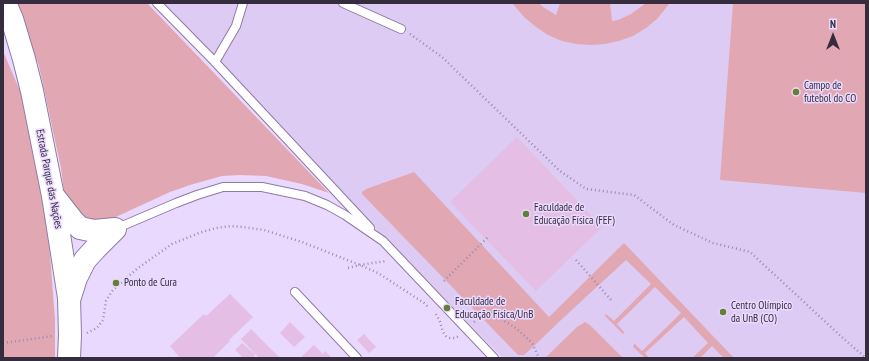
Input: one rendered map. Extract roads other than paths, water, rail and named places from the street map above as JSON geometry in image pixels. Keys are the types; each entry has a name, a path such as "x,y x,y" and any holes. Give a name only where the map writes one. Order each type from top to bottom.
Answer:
{"highway":[{"name":"Estrada Parque das Nações","path":"5,3 24,59 32,91 53,196 69,298 70,358"},
{"path":"53,196 72,221 80,228 94,231 115,229"},
{"path":"69,298 76,278 85,260 115,229"}],"lane":[{"path":"157,3 494,358"},
{"path":"214,62 236,26 243,3"},
{"path":"343,3 401,29"},
{"path":"115,229 197,195 224,188 262,186 305,196 327,205 346,215 383,242"},
{"path":"295,292 357,358"}],"place":[{"name":"Campo de futebol do CO","path":"796,92"},
{"name":"Faculdade de Educação Física (FEF)","path":"526,214"},
{"name":"Ponto de Cura","path":"116,283"},
{"name":"Faculdade de Educação Física/UnB","path":"447,308"},
{"name":"Centro Olímpico da UnB (CO)","path":"723,312"}]}
